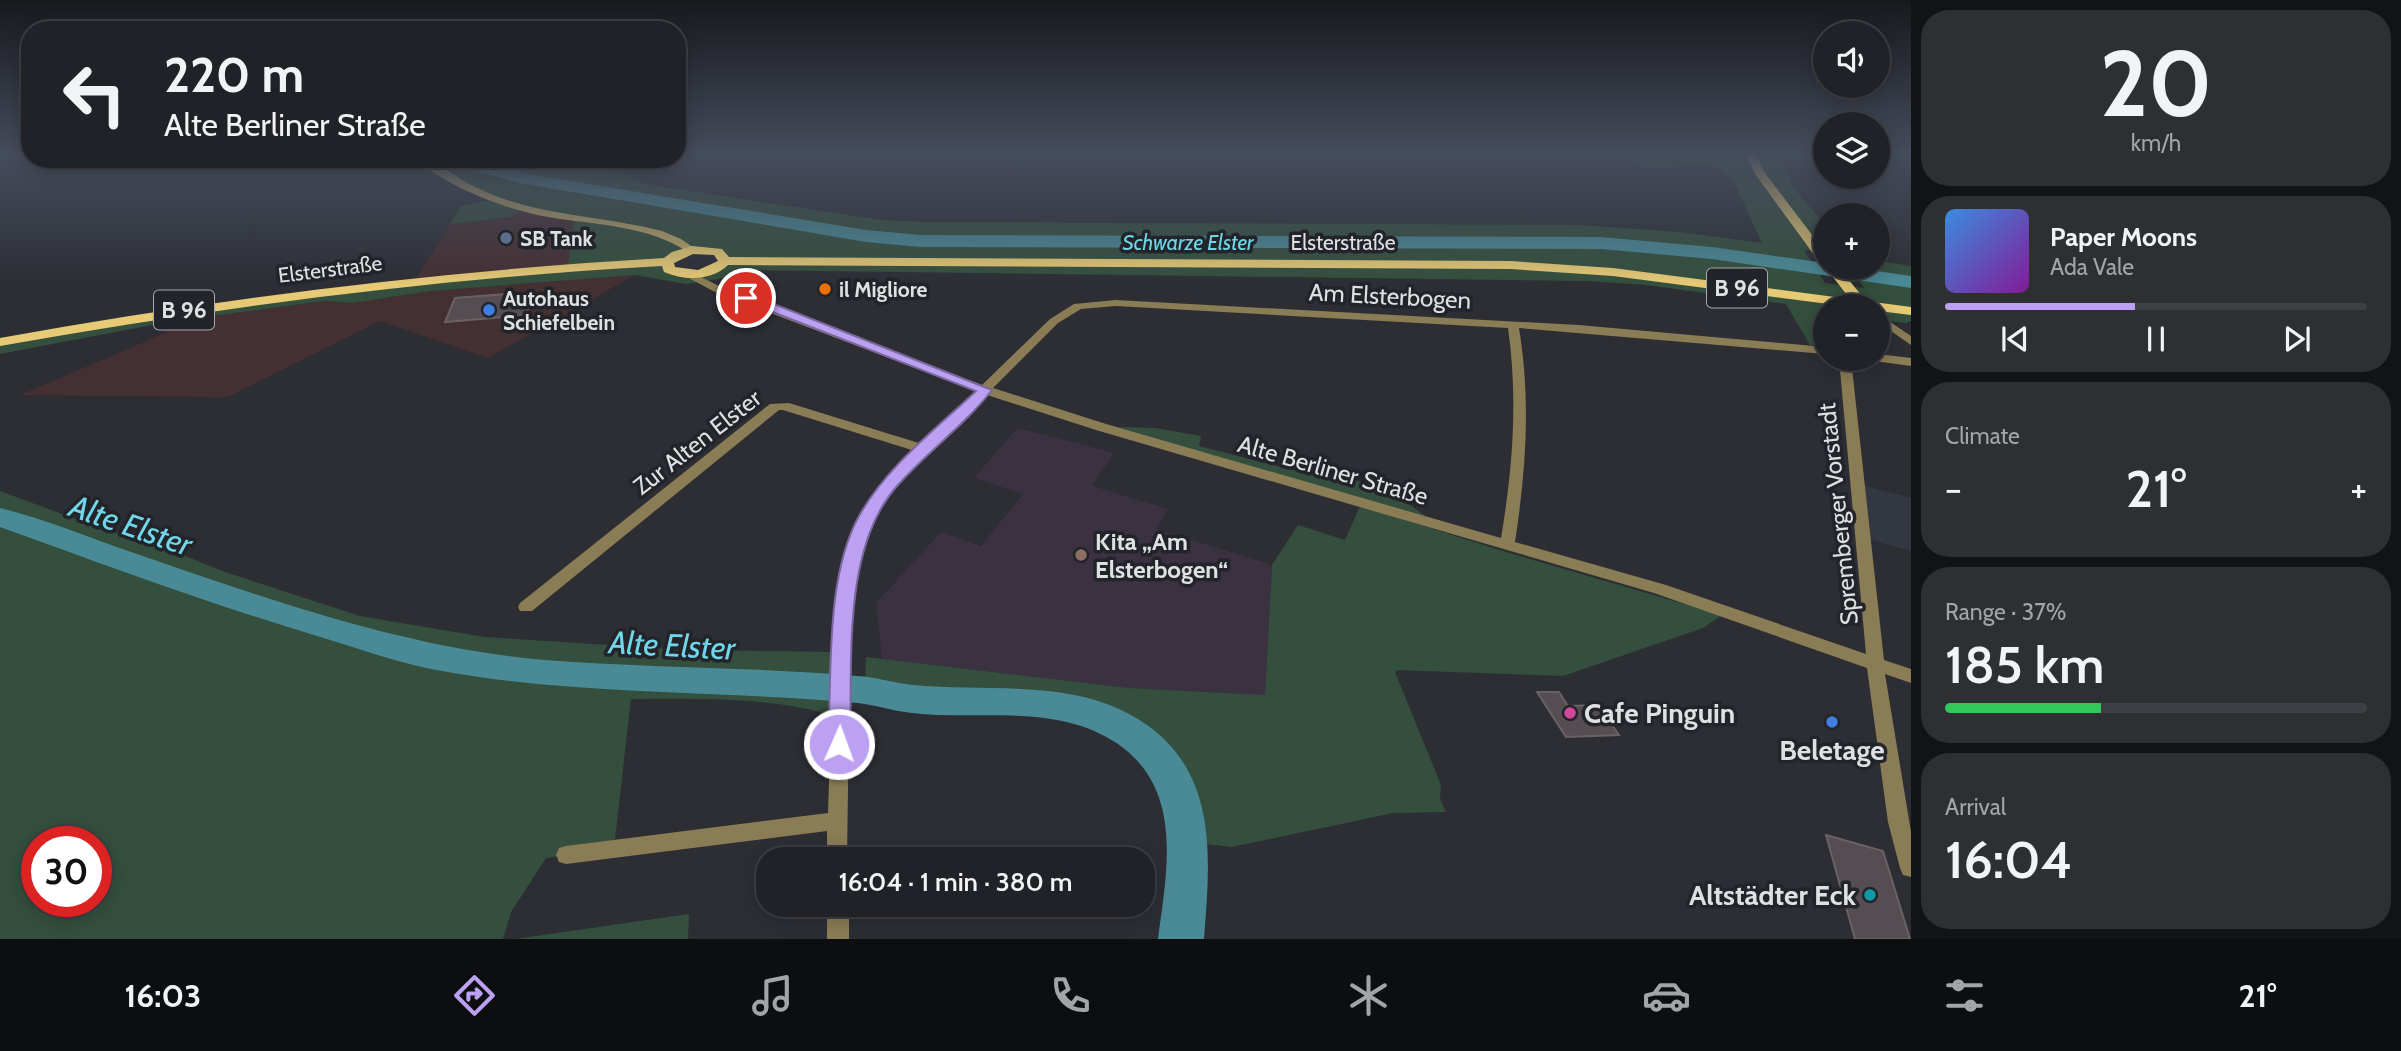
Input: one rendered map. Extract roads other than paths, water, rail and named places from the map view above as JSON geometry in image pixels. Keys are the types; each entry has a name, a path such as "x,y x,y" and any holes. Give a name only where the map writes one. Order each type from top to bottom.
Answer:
{"main road":[{"path":"488,197 562,217 655,232 683,243 692,250"},
{"path":"1777,197 1813,243"},
{"path":"692,250 718,252 725,261 710,271 689,274 669,269 667,262 676,254 692,250"},
{"name":"Elsterstraße","path":"725,261 1488,265 1613,272 1813,299"},
{"name":"Elsterstraße","path":"0,342 249,300 524,269 667,262"},
{"path":"1841,280 1855,294"},
{"name":"Elsterstraße","path":"1890,308 1911,311"}],"street":[{"name":"Alte Berliner Straße","path":"710,271 717,282 746,298"},
{"name":"Alte Berliner Straße","path":"689,274 705,284 985,390 1101,427 1717,607 1911,676"},
{"name":"Am Elsterbogen","path":"837,847 846,598 855,546 875,503 923,449 1061,315 1078,306 1097,303 1513,324 1695,336 1813,349"},
{"path":"1507,545 1521,458 1523,413 1521,372 1513,324"},
{"path":"1890,326 1911,341"},
{"path":"1890,359 1911,362"},
{"name":"Spremberger Vorstadt","path":"1846,371 1876,664 1898,822 1911,868"},
{"name":"Zur Alten Elster","path":"526,607 775,407 784,406 923,449"},
{"path":"566,855 836,821"},
{"path":"838,917 838,939"}],"waterway":[{"name":"Schwarze Elster","path":"632,197 866,236 921,241 1601,243 1712,253 1911,282"},
{"name":"Alte Elster","path":"0,517 257,606 438,658 542,673 803,685 862,690 910,699 1025,702 1080,710 1107,720 1133,735 1156,755 1172,778 1182,802 1187,828 1187,882 1181,939"}],"place":[{"name":"SB Tank","path":"506,238"},
{"name":"il Migliore","path":"825,289"},
{"name":"Autohaus Schiefelbein","path":"489,310"},
{"name":"Kita „Am Elsterbogen“","path":"1081,555"},
{"name":"Cafe Pinguin","path":"1570,713"},
{"name":"Beletage","path":"1832,722"},
{"name":"Altstädter Eck","path":"1870,895"}]}
